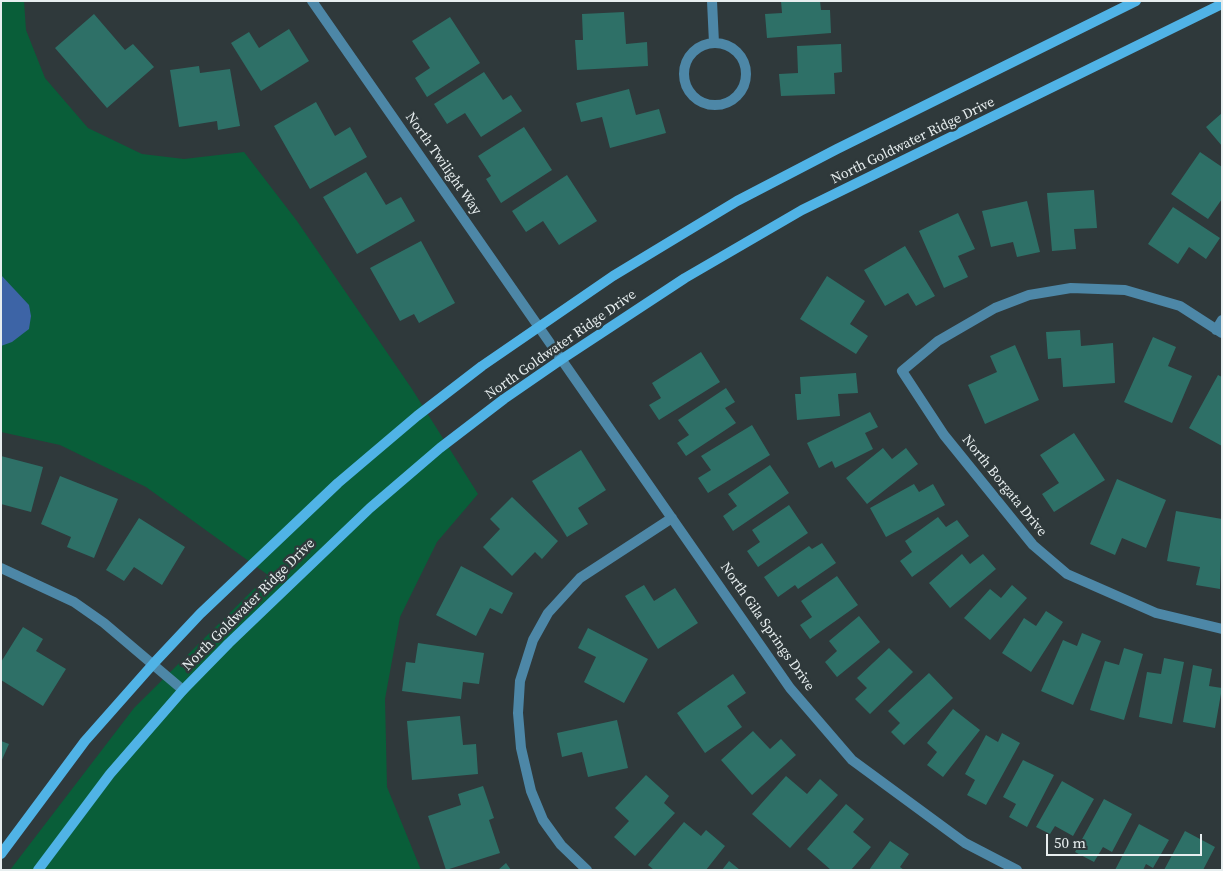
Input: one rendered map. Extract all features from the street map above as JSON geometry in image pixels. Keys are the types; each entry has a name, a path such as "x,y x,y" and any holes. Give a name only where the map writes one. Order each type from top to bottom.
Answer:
{"street":[{"name":"North Twilight Way","path":"312,1 551,343"},
{"path":"712,1 714,43"},
{"name":"North Goldwater Ridge Drive","path":"1,854 85,741 154,663 292,525 367,458 482,366 540,328 613,276 737,201 837,149 1136,1"},
{"name":"North Goldwater Ridge Drive","path":"38,870 110,774 183,690 311,563 370,508 440,448 562,359 685,278 802,210 1222,4"},
{"path":"714,43 724,44 733,49 745,65 746,76 741,90 730,100 721,104 701,101 687,87 684,77 689,58 700,48 714,43"},
{"name":"North Borgata Drive","path":"1219,331 1180,306 1125,290 1071,288 1029,295 995,308 938,341 902,371 944,435 1033,545 1067,574 1156,613 1222,629"},
{"path":"1219,331 1222,320"},
{"name":"North Gila Springs Drive","path":"551,343 790,688 852,760 965,843 1017,870"},
{"path":"587,870 561,845 543,820 531,791 521,748 518,713 520,681 533,640 548,613 580,578 672,518"},
{"path":"1,568 74,602 154,663 183,690"}],"green space":[{"path":"1,1 24,1 26,30 45,78 88,128 142,154 184,159 244,152 297,221 412,389 478,494 437,542 400,617 385,699 387,787 421,870 10,870 134,708 268,575 146,487 60,445 1,432"}],"water":[{"path":"1,275 29,305 31,316 29,329 12,342 1,346"}],"building":[{"path":"781,1 820,1 821,10 830,10 831,33 767,38 765,14 782,13"},
{"path":"624,12 626,44 647,42 648,66 577,70 575,40 583,40 582,14"},
{"path":"94,14 125,50 133,44 154,67 107,108 55,48"},
{"path":"450,17 480,63 427,97 415,78 430,68 412,41"},
{"path":"289,29 309,61 261,91 231,43 249,32 259,48"},
{"path":"841,44 842,72 834,73 835,94 781,96 779,74 798,73 797,46"},
{"path":"199,66 200,73 230,69 240,126 218,130 217,121 179,127 170,70"},
{"path":"484,72 503,100 511,95 522,111 481,137 465,113 447,124 434,104"},
{"path":"629,89 636,115 659,109 666,133 610,148 602,117 581,122 576,103"},
{"path":"316,102 335,136 350,127 367,157 310,189 274,126"},
{"path":"1222,113 1222,146 1206,127"},
{"path":"524,127 552,170 501,203 486,179 491,176 478,156"},
{"path":"1200,152 1222,167 1222,199 1208,219 1171,194"},
{"path":"366,172 386,205 401,197 415,221 357,254 323,197"},
{"path":"567,175 597,221 559,245 543,221 526,232 512,211"},
{"path":"1094,190 1097,228 1074,229 1076,249 1052,251 1047,193"},
{"path":"1027,201 1040,252 1017,257 1013,242 991,247 982,211"},
{"path":"1173,207 1220,238 1206,259 1189,247 1178,264 1148,244"},
{"path":"958,213 975,249 958,256 968,277 944,288 919,231"},
{"path":"421,241 455,303 419,323 414,314 400,321 370,268"},
{"path":"905,246 935,296 916,306 908,293 885,306 864,270"},
{"path":"827,276 865,301 850,324 868,336 856,354 800,319"},
{"path":"1080,330 1081,346 1113,343 1115,383 1063,387 1061,358 1048,359 1046,332"},
{"path":"1153,337 1176,347 1168,366 1192,376 1172,423 1124,402"},
{"path":"1015,345 1039,400 985,424 968,385 997,372 990,356"},
{"path":"701,352 720,382 659,420 649,405 661,398 652,383"},
{"path":"856,373 858,393 838,394 840,416 797,420 795,394 801,394 800,377"},
{"path":"1218,375 1222,377 1222,446 1189,428"},
{"path":"726,388 735,402 725,408 736,423 686,456 677,443 689,435 678,420"},
{"path":"870,412 878,427 865,433 873,449 835,468 832,461 819,468 807,443"},
{"path":"752,425 770,455 708,493 698,478 711,470 701,456"},
{"path":"1074,433 1105,480 1054,512 1042,494 1059,483 1040,455"},
{"path":"883,448 892,459 906,448 918,464 867,504 846,478"},
{"path":"581,450 606,490 578,508 588,524 567,537 532,481"},
{"path":"1,456 43,467 31,512 1,504"},
{"path":"770,465 789,493 733,531 723,516 737,506 728,494"},
{"path":"60,476 118,499 94,558 67,547 71,537 41,524"},
{"path":"1117,479 1166,500 1146,548 1122,538 1115,555 1090,544"},
{"path":"914,484 919,492 933,484 945,505 886,537 870,508"},
{"path":"512,497 558,541 542,559 535,552 512,576 483,547 500,529 490,519"},
{"path":"789,505 808,533 758,567 747,551 760,542 752,530"},
{"path":"1176,511 1222,519 1220,589 1196,585 1200,567 1167,561"},
{"path":"938,517 946,527 957,520 969,536 912,577 900,561 912,552 905,541"},
{"path":"139,518 185,547 162,585 134,567 124,581 106,570"},
{"path":"822,543 836,563 798,589 795,585 778,597 764,577 809,546 812,549"},
{"path":"962,554 970,564 983,554 996,569 950,608 929,583"},
{"path":"461,566 513,593 502,614 490,608 476,636 436,615"},
{"path":"837,576 858,605 810,639 800,625 812,617 801,601"},
{"path":"644,585 654,601 675,588 698,623 658,649 625,596"},
{"path":"1012,585 1027,598 990,640 964,618 990,589 1001,598"},
{"path":"1046,611 1063,622 1031,672 1002,653 1024,618 1036,626"},
{"path":"859,616 880,642 837,677 825,662 837,651 829,641"},
{"path":"23,627 43,639 36,651 66,669 43,706 1,680 1,662"},
{"path":"588,628 648,659 624,703 584,682 596,657 578,648"},
{"path":"1082,633 1101,641 1073,705 1041,691 1063,640 1077,646"},
{"path":"418,643 484,653 479,684 463,682 461,699 402,691 406,662 415,663"},
{"path":"889,648 913,672 870,714 855,699 867,688 857,678"},
{"path":"1124,648 1143,654 1124,720 1090,710 1105,661 1119,665"},
{"path":"1164,658 1184,662 1172,724 1139,717 1147,672 1161,674"},
{"path":"1193,665 1212,669 1209,686 1222,688 1215,728 1183,722"},
{"path":"929,673 953,698 904,745 891,732 900,723 888,711"},
{"path":"733,674 746,693 727,706 742,727 705,753 677,713"},
{"path":"953,709 980,730 943,777 927,765 937,752 927,743"},
{"path":"460,716 463,745 476,744 478,774 412,780 407,721"},
{"path":"617,720 628,768 588,777 582,752 562,757 557,733"},
{"path":"753,731 770,749 781,739 796,755 752,795 721,760"},
{"path":"1002,733 1020,743 986,805 967,795 975,780 965,774 986,735 998,742"},
{"path":"1,741 9,744 1,762"},
{"path":"1023,760 1054,775 1027,827 1009,817 1016,804 1003,797"},
{"path":"646,775 669,796 664,803 675,813 635,856 614,837 629,821 615,808"},
{"path":"786,776 807,794 820,779 838,795 790,848 752,814"},
{"path":"1062,781 1094,799 1073,836 1055,826 1050,834 1036,827"},
{"path":"483,786 494,818 489,820 500,853 446,870 428,816 461,805 458,794"},
{"path":"1104,799 1132,814 1112,852 1103,847 1094,862 1075,852"},
{"path":"846,804 864,819 853,832 871,847 851,870 831,870 807,849"},
{"path":"684,822 701,836 706,830 725,846 706,870 654,870 648,865"},
{"path":"1139,824 1169,840 1153,868 1146,864 1143,870 1115,870"},
{"path":"1185,831 1215,847 1203,870 1164,870"},
{"path":"890,841 909,854 900,867 904,870 869,870"},
{"path":"729,861 740,870 722,870"},
{"path":"506,863 511,870 498,870"}]}
